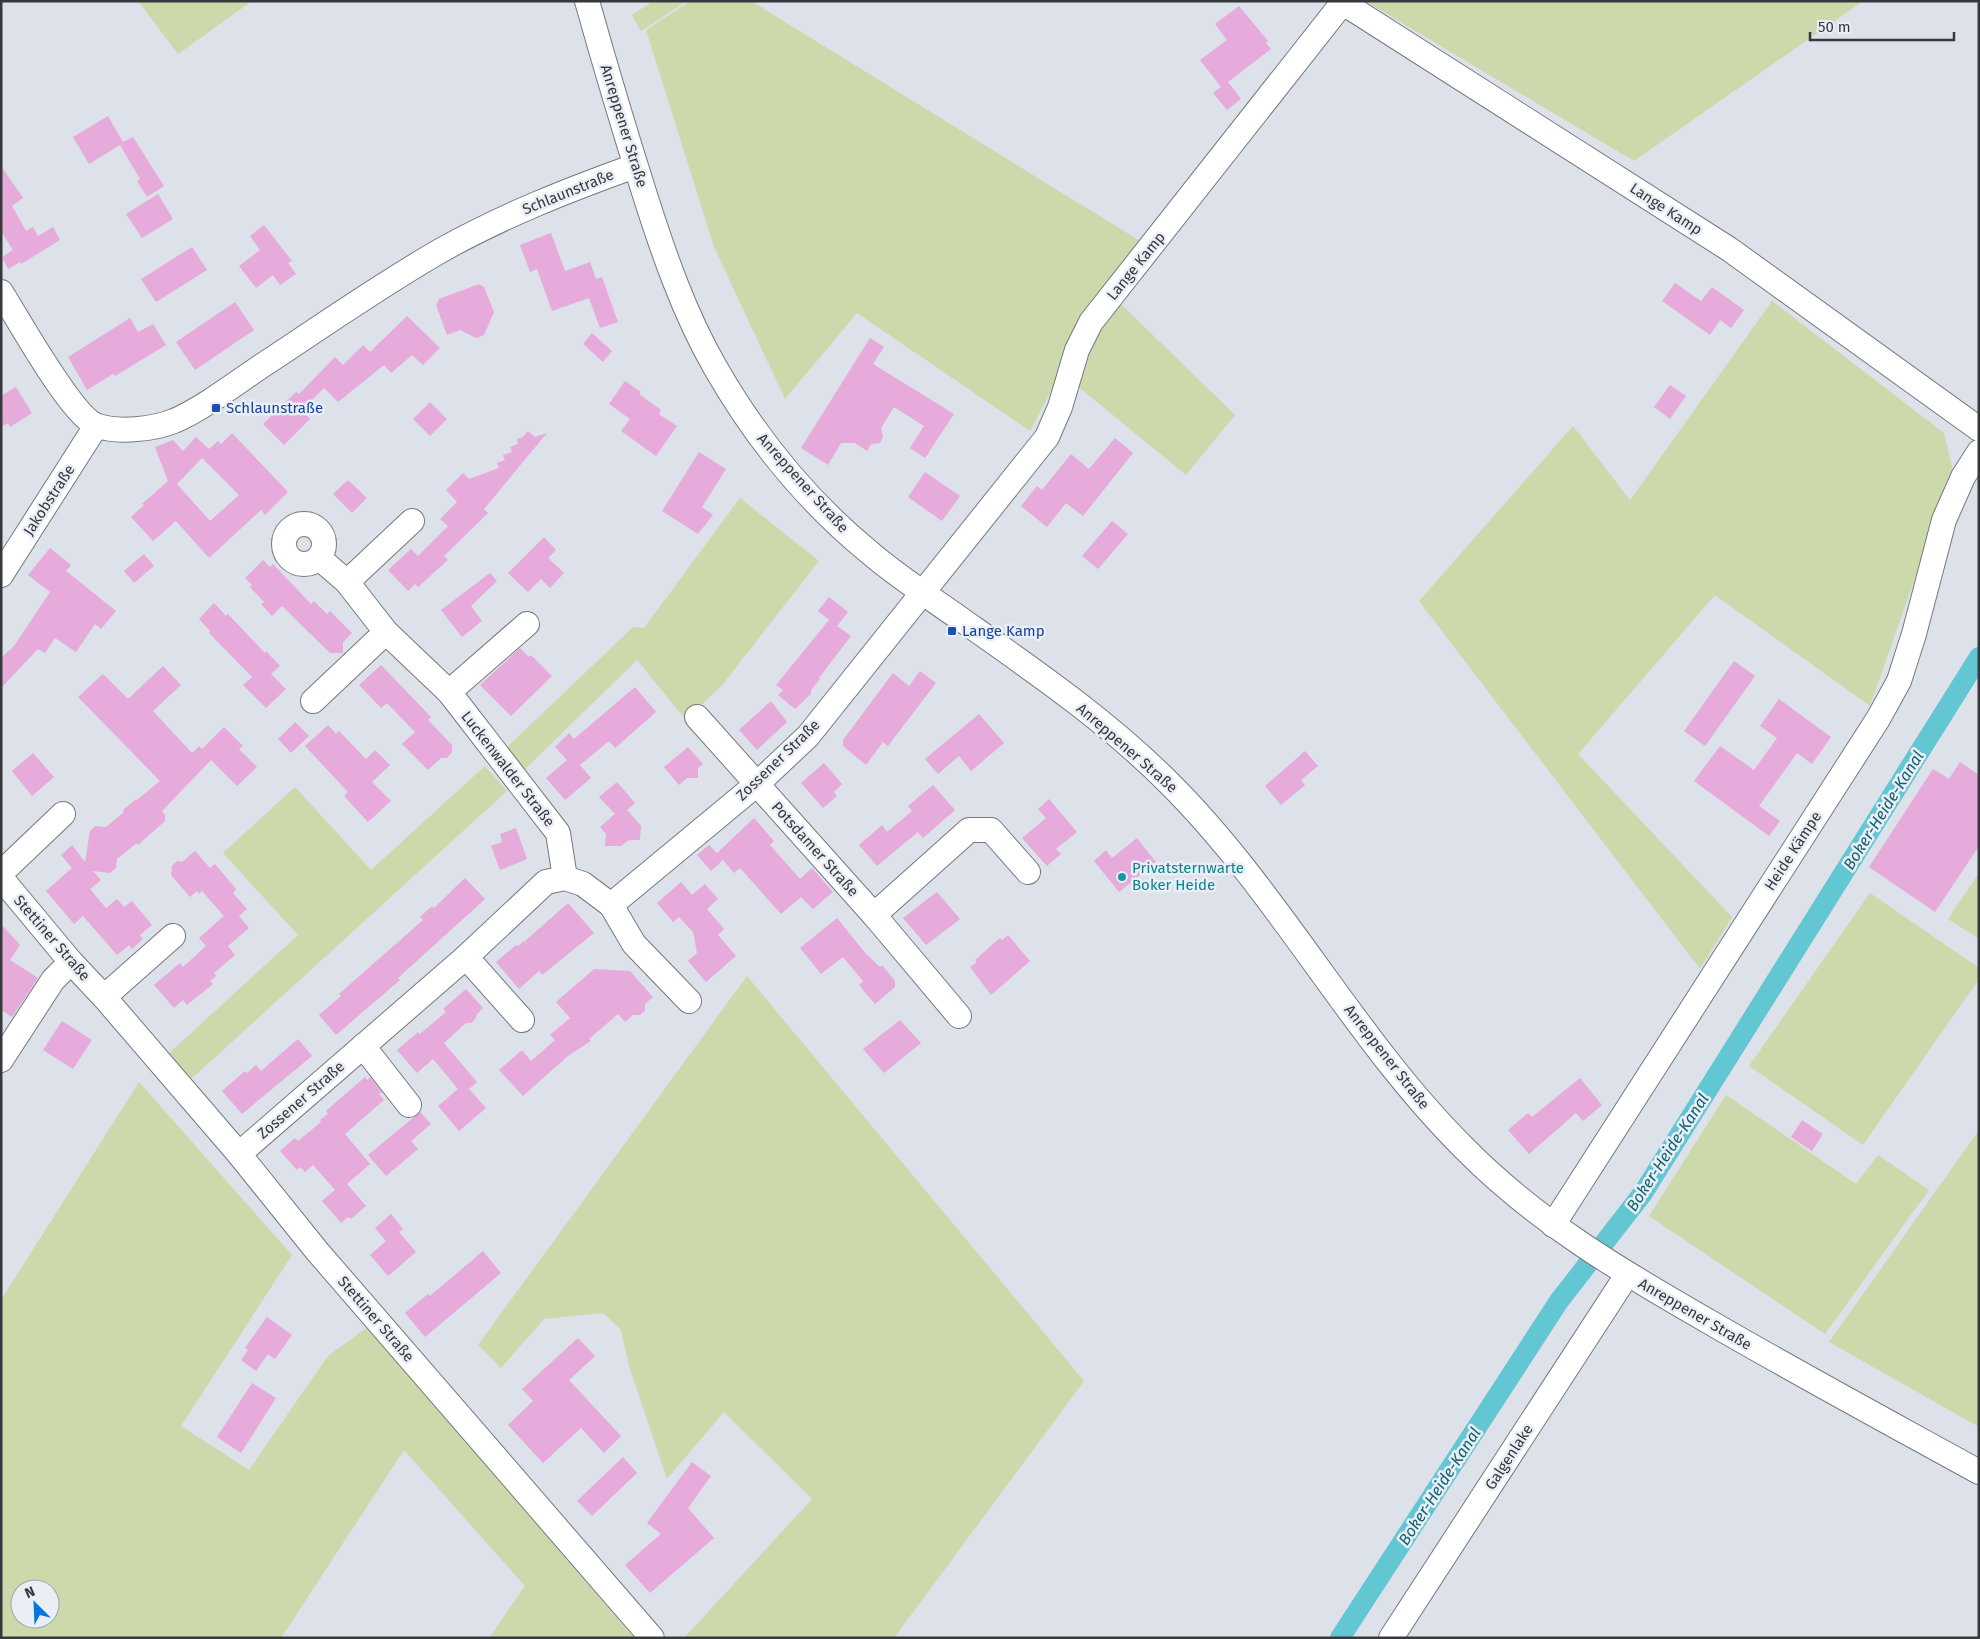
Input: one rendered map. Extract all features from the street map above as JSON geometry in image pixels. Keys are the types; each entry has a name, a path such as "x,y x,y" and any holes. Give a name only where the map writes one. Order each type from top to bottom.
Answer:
{"street":[{"name":"Anreppener Straße","path":"587,1 635,166 657,233 685,307 713,364 752,427 789,473 831,518 871,554 1055,686 1115,733 1172,786 1226,847 1388,1062 1466,1151 1527,1205 1604,1261 1627,1275 1755,1349 1979,1472"},
{"name":"Lange Kamp","path":"923,593 1047,436 1060,407 1076,350 1090,322 1342,2 1729,249 1979,429"},
{"name":"Schlaunstraße","path":"96,426 128,430 150,428 175,420 217,396 355,304 440,251 498,220 635,166"},
{"path":"1,292 70,402 96,426"},
{"name":"Jakobstraße","path":"1,574 96,426"},
{"name":"Heide Kämpe","path":"1553,1225 1878,719 1898,680 1914,634 1944,520 1963,478 1979,452"},
{"path":"347,582 412,521"},
{"name":"Luckenwalder Straße","path":"319,558 347,582 386,632 449,692 558,833 565,878"},
{"name":"Zossener Straße","path":"611,906 757,784 808,736 923,593"},
{"path":"449,692 527,624"},
{"path":"313,701 386,632"},
{"name":"Potsdamer Straße","path":"697,717 874,914 959,1016"},
{"path":"1,873 63,814"},
{"path":"874,914 969,830 991,830 1028,872"},
{"name":"Stettiner Straße","path":"1,878 71,962 104,997 239,1154 318,1251 652,1638"},
{"name":"Zossener Straße","path":"239,1154 466,957 546,882 565,878"},
{"path":"565,878 583,884 611,906 634,944 689,1001"},
{"path":"104,997 174,936"},
{"path":"466,957 522,1020"},
{"path":"1,1060 53,980 71,962"},
{"path":"362,1046 409,1105"},
{"name":"Galgenlake","path":"1391,1638 1627,1275"}],"green space":[{"path":"138,1 252,1 178,54"},
{"path":"653,1 687,1 641,31 632,15"},
{"path":"690,1 751,1 1140,241 1070,348 1030,431 857,313 785,399 714,247 646,30"},
{"path":"1365,1 1863,1 1634,161"},
{"path":"1772,301 1944,433 1953,470 1870,706 1715,595 1578,754 1732,917 1700,969 1419,601 1573,426 1630,500"},
{"path":"1120,303 1235,415 1186,475 1075,384 1097,328"},
{"path":"740,498 819,561 723,684 686,720 637,660 524,770 504,750 633,627 644,628"},
{"path":"485,766 507,791 189,1081 166,1056 298,935 223,853 295,787 371,870"},
{"path":"1979,873 1979,939 1948,919"},
{"path":"1870,893 1979,968 1979,979 1863,1145 1749,1066"},
{"path":"747,976 1084,1381 894,1638 684,1638 812,1499 724,1412 667,1479 629,1366 621,1330 603,1313 544,1319 501,1368 478,1345"},
{"path":"139,1082 292,1255 181,1426 249,1470 328,1356 368,1327 634,1638 489,1638 525,1586 404,1450 281,1638 1,1638 1,1300"},
{"path":"1726,1095 1856,1184 1878,1155 1929,1190 1825,1334 1649,1216"},
{"path":"1979,1130 1979,1427 1829,1342"}],"building":[{"path":"1239,6 1268,41 1266,43 1271,49 1228,82 1241,99 1227,110 1213,93 1221,87 1200,60 1227,40 1215,24"},
{"path":"108,116 123,142 133,137 164,186 147,197 137,181 140,179 120,145 89,164 73,137"},
{"path":"1,166 23,198 12,206 26,231 33,227 38,236 53,227 60,240 21,264 20,262 8,269 2,257 13,250 1,231"},
{"path":"158,194 173,219 142,238 126,214"},
{"path":"264,225 292,261 288,263 296,274 280,285 273,275 256,288 239,266 260,250 250,236"},
{"path":"551,233 565,271 590,262 596,279 602,277 618,322 600,328 589,298 552,311 537,269 530,272 520,245"},
{"path":"192,247 207,270 156,302 141,279"},
{"path":"1675,283 1701,301 1712,287 1744,310 1731,328 1720,320 1710,335 1662,301"},
{"path":"479,284 484,287 494,312 484,335 476,338 460,330 447,335 436,305 439,299"},
{"path":"235,302 254,330 195,370 176,342"},
{"path":"407,316 440,348 423,365 412,355 391,373 384,365 338,402 324,388 302,410 310,419 284,445 263,424 296,392 299,394 335,357 343,365 363,345 370,352"},
{"path":"130,318 138,332 153,324 166,345 115,376 113,374 87,390 68,357"},
{"path":"592,333 612,351 603,362 583,344"},
{"path":"870,338 884,347 873,364 954,414 925,458 910,448 924,426 894,407 881,428 883,437 880,443 871,444 867,451 855,443 841,443 828,465 801,448"},
{"path":"625,381 661,410 659,414 677,426 656,456 621,431 630,419 609,404"},
{"path":"1670,385 1686,396 1670,419 1654,407"},
{"path":"16,387 32,413 10,427 8,423 1,427 1,396"},
{"path":"430,402 447,419 430,436 413,419"},
{"path":"528,431 535,437 547,433 484,509 488,513 444,556 448,560 418,587 415,584 408,591 388,570 411,549 418,556 448,526 440,519 457,502 446,490 463,473 469,479 499,468 497,463 505,460 503,455 512,452 510,447 518,444 517,439 523,437"},
{"path":"232,433 288,492 265,515 261,510 209,558 176,521 153,541 131,517 144,505 142,504 168,481 155,447 173,440 183,451 196,437 209,449 218,441 221,444","holes":["202,458 239,495 210,521 177,484"]},
{"path":"1115,438 1133,453 1083,516 1066,503 1047,527 1021,506 1037,486 1042,490 1071,454 1089,469"},
{"path":"699,452 726,469 702,507 713,515 698,534 662,511"},
{"path":"925,472 960,496 942,521 908,497"},
{"path":"348,480 367,498 352,513 333,494"},
{"path":"1112,521 1128,534 1098,569 1082,556"},
{"path":"544,537 556,550 548,558 564,573 550,588 541,579 528,592 508,573"},
{"path":"50,548 71,565 66,571 116,611 101,629 95,624 76,652 55,638 45,653 38,649 1,688 1,658 14,646 50,592 28,575"},
{"path":"144,554 154,566 134,583 124,571"},
{"path":"263,560 270,567 273,564 311,604 314,601 327,614 330,611 352,633 343,642 343,653 330,653 282,606 272,616 261,604 264,602 250,587 252,585 245,578"},
{"path":"490,573 497,581 471,606 482,621 462,637 441,610"},
{"path":"829,597 848,612 837,626 851,636 819,678 811,690 811,694 795,709 778,695 783,690 776,685 829,620 818,611"},
{"path":"214,603 226,616 228,614 280,666 271,674 286,689 266,708 243,685 252,677 209,633 210,631 199,619"},
{"path":"520,648 529,657 531,655 552,676 511,716 480,685"},
{"path":"1734,661 1755,676 1705,746 1684,731"},
{"path":"381,665 431,717 428,720 452,745 452,752 447,758 441,758 428,770 402,744 415,732 387,703 381,708 359,685"},
{"path":"163,666 181,685 153,711 192,753 199,746 202,749 224,727 243,746 239,749 257,767 237,786 211,760 162,811 165,815 165,821 138,845 137,843 117,859 116,868 110,873 93,871 101,880 90,889 106,908 117,899 124,907 132,901 152,925 140,935 143,939 132,949 129,945 117,955 83,916 74,924 46,891 72,868 61,855 72,845 85,862 90,831 95,826 106,827 124,812 123,810 160,781 78,697 103,674 128,699"},
{"path":"920,671 936,683 888,746 883,742 866,765 843,746 843,740 893,673 909,686"},
{"path":"635,687 656,712 615,748 609,741 580,765 591,778 565,800 546,778 567,760 555,747 569,733 574,739"},
{"path":"1779,699 1831,737 1812,764 1797,753 1759,806 1780,821 1769,836 1694,781 1720,746 1754,770 1777,738 1760,726"},
{"path":"771,701 787,722 757,750 739,730"},
{"path":"979,714 1004,743 971,771 959,756 938,774 925,759"},
{"path":"295,722 309,736 291,753 278,739"},
{"path":"328,725 336,734 339,731 366,759 375,750 390,765 372,782 391,801 368,822 344,796 348,792 305,746"},
{"path":"688,747 703,764 698,768 698,778 687,778 679,785 664,767"},
{"path":"1305,751 1318,766 1301,780 1305,785 1281,805 1265,786"},
{"path":"33,753 54,777 32,796 12,771"},
{"path":"1960,762 1979,775 1979,846 1935,912 1869,867 1933,769 1949,779"},
{"path":"824,763 842,784 834,792 837,796 823,808 801,783"},
{"path":"617,782 635,803 627,810 641,826 640,840 629,840 621,846 605,846 606,834 600,827 615,814 599,797"},
{"path":"933,785 955,810 923,838 918,832 877,866 859,845 882,825 887,832 912,811 908,806"},
{"path":"1049,799 1077,832 1056,849 1061,854 1047,866 1022,838 1046,818 1038,809"},
{"path":"754,818 774,841 770,845 800,879 812,868 833,892 813,909 801,897 781,914 740,868 734,873 723,860 711,871 697,855 709,845 717,853"},
{"path":"516,828 527,859 500,870 491,846 502,842 500,834"},
{"name":"Privatsternwarte Boker Heide","path":"1137,838 1156,862 1119,892 1094,861 1106,850 1112,858"},
{"path":"195,851 210,868 215,864 236,889 233,893 247,909 239,916 249,928 228,946 235,955 214,973 216,976 210,981 213,984 187,1005 183,1000 174,1008 154,985 180,963 183,967 206,946 199,938 224,916 202,891 199,894 197,891 190,897 171,875 172,866 177,861 182,862"},
{"path":"465,878 485,899 398,978 400,980 336,1035 319,1015 341,996 339,994 423,920 420,917 432,906 434,908"},
{"path":"681,882 692,895 705,884 718,899 707,909 724,929 718,935 736,956 706,982 688,961 697,953 693,932 679,917 673,922 657,903"},
{"path":"937,892 960,919 926,945 903,918"},
{"path":"568,903 594,933 542,975 539,971 519,989 496,962 516,945 518,946 524,941 527,944 525,941"},
{"path":"837,918 866,954 880,967 882,965 895,981 895,987 875,1004 859,985 863,981 843,957 821,974 800,948"},
{"path":"1,924 20,945 10,960 38,978 12,1017 1,1010"},
{"path":"1008,935 1030,961 991,995 970,967 977,962 975,960 1000,938 1002,940"},
{"path":"594,969 630,971 653,997 645,1004 645,1011 640,1015 633,1015 625,1022 618,1014 589,1039 591,1041 568,1056 523,1096 499,1070 522,1050 531,1061 555,1040 550,1035 570,1018 556,1002"},
{"path":"466,989 483,1008 471,1023 466,1023 444,1043 477,1082 469,1089 486,1108 459,1131 438,1106 458,1089 433,1059 417,1073 397,1050 446,1012 443,1009"},
{"path":"900,1020 921,1043 884,1073 863,1049"},
{"path":"62,1021 92,1040 73,1069 43,1050"},
{"path":"298,1039 312,1056 242,1114 222,1091 245,1071 247,1073 256,1065 261,1071"},
{"path":"365,1077 367,1080 370,1077 382,1092 379,1094 384,1100 345,1134 370,1164 347,1184 366,1206 351,1219 348,1217 341,1223 322,1201 335,1190 313,1165 305,1172 300,1167 297,1170 280,1151 295,1138 298,1141 321,1122 320,1120 328,1114 326,1111"},
{"path":"1580,1078 1602,1105 1583,1121 1576,1113 1529,1154 1508,1130 1528,1113 1532,1117"},
{"path":"420,1112 431,1124 411,1141 418,1149 386,1176 368,1155"},
{"path":"1802,1120 1823,1134 1812,1151 1791,1137"},
{"path":"391,1214 403,1229 399,1232 416,1252 388,1276 370,1255 386,1241 375,1228"},
{"path":"483,1251 501,1273 425,1337 405,1313 428,1294 430,1296"},
{"path":"267,1317 292,1335 275,1359 268,1354 256,1371 241,1360 248,1350 245,1348"},
{"path":"578,1338 595,1356 569,1380 621,1436 604,1453 581,1428 543,1463 508,1425 533,1401 522,1389"},
{"path":"252,1383 276,1398 241,1453 217,1437"},
{"path":"623,1457 637,1473 592,1516 577,1501"},
{"path":"692,1462 711,1476 688,1508 714,1538 650,1593 625,1565 661,1534 647,1523"}],"waterway":[{"name":"Boker-Heide-Kanal","path":"1340,1638 1559,1301 1643,1193 1979,657"}],"place":[{"name":"Schlaunstraße","path":"216,408"},
{"name":"Lange Kamp","path":"952,631"},
{"name":"Privatsternwarte Boker Heide","path":"1122,877"}]}
